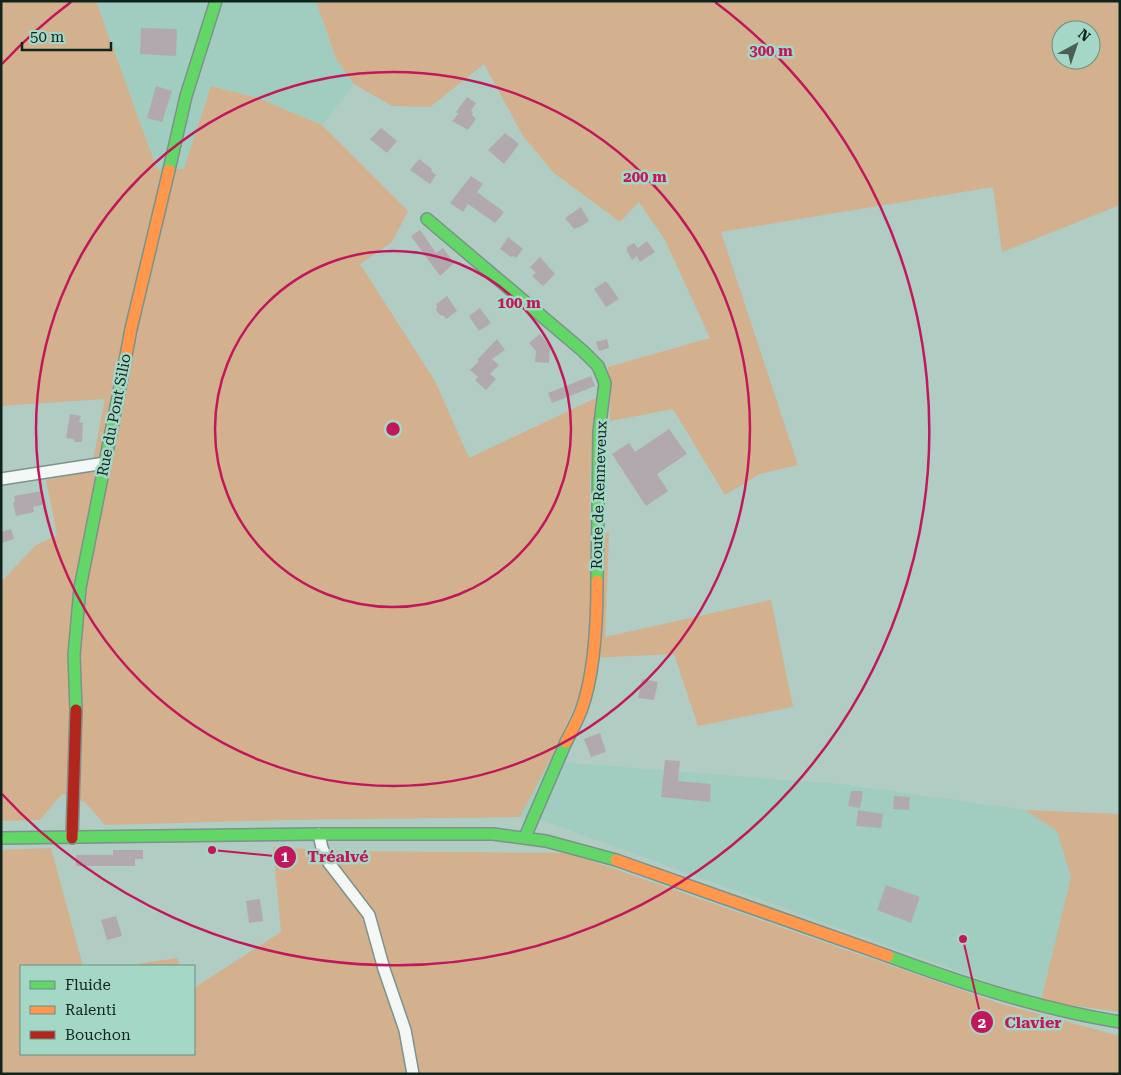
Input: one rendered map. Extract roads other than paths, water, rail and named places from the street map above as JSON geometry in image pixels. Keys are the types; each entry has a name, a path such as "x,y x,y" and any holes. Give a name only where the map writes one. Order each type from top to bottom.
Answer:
{"street":[{"name":"Rue du Pont Silio","path":"72,838 76,704 74,655 80,588 131,328 184,106 216,1"},
{"name":"Route de Renneveux","path":"427,219 583,351 598,366 604,383 599,432 597,606 589,681 581,710 525,837"},
{"path":"1,479 105,463"},
{"path":"320,834 322,848 329,863 369,915 384,969 405,1030 413,1074"},
{"path":"1,839 320,834 493,834 525,837 617,860 950,979 1006,997 1051,1009 1120,1022"}],"place":[{"name":"Tréalvé","path":"212,850"},
{"name":"Clavier","path":"963,939"}]}
